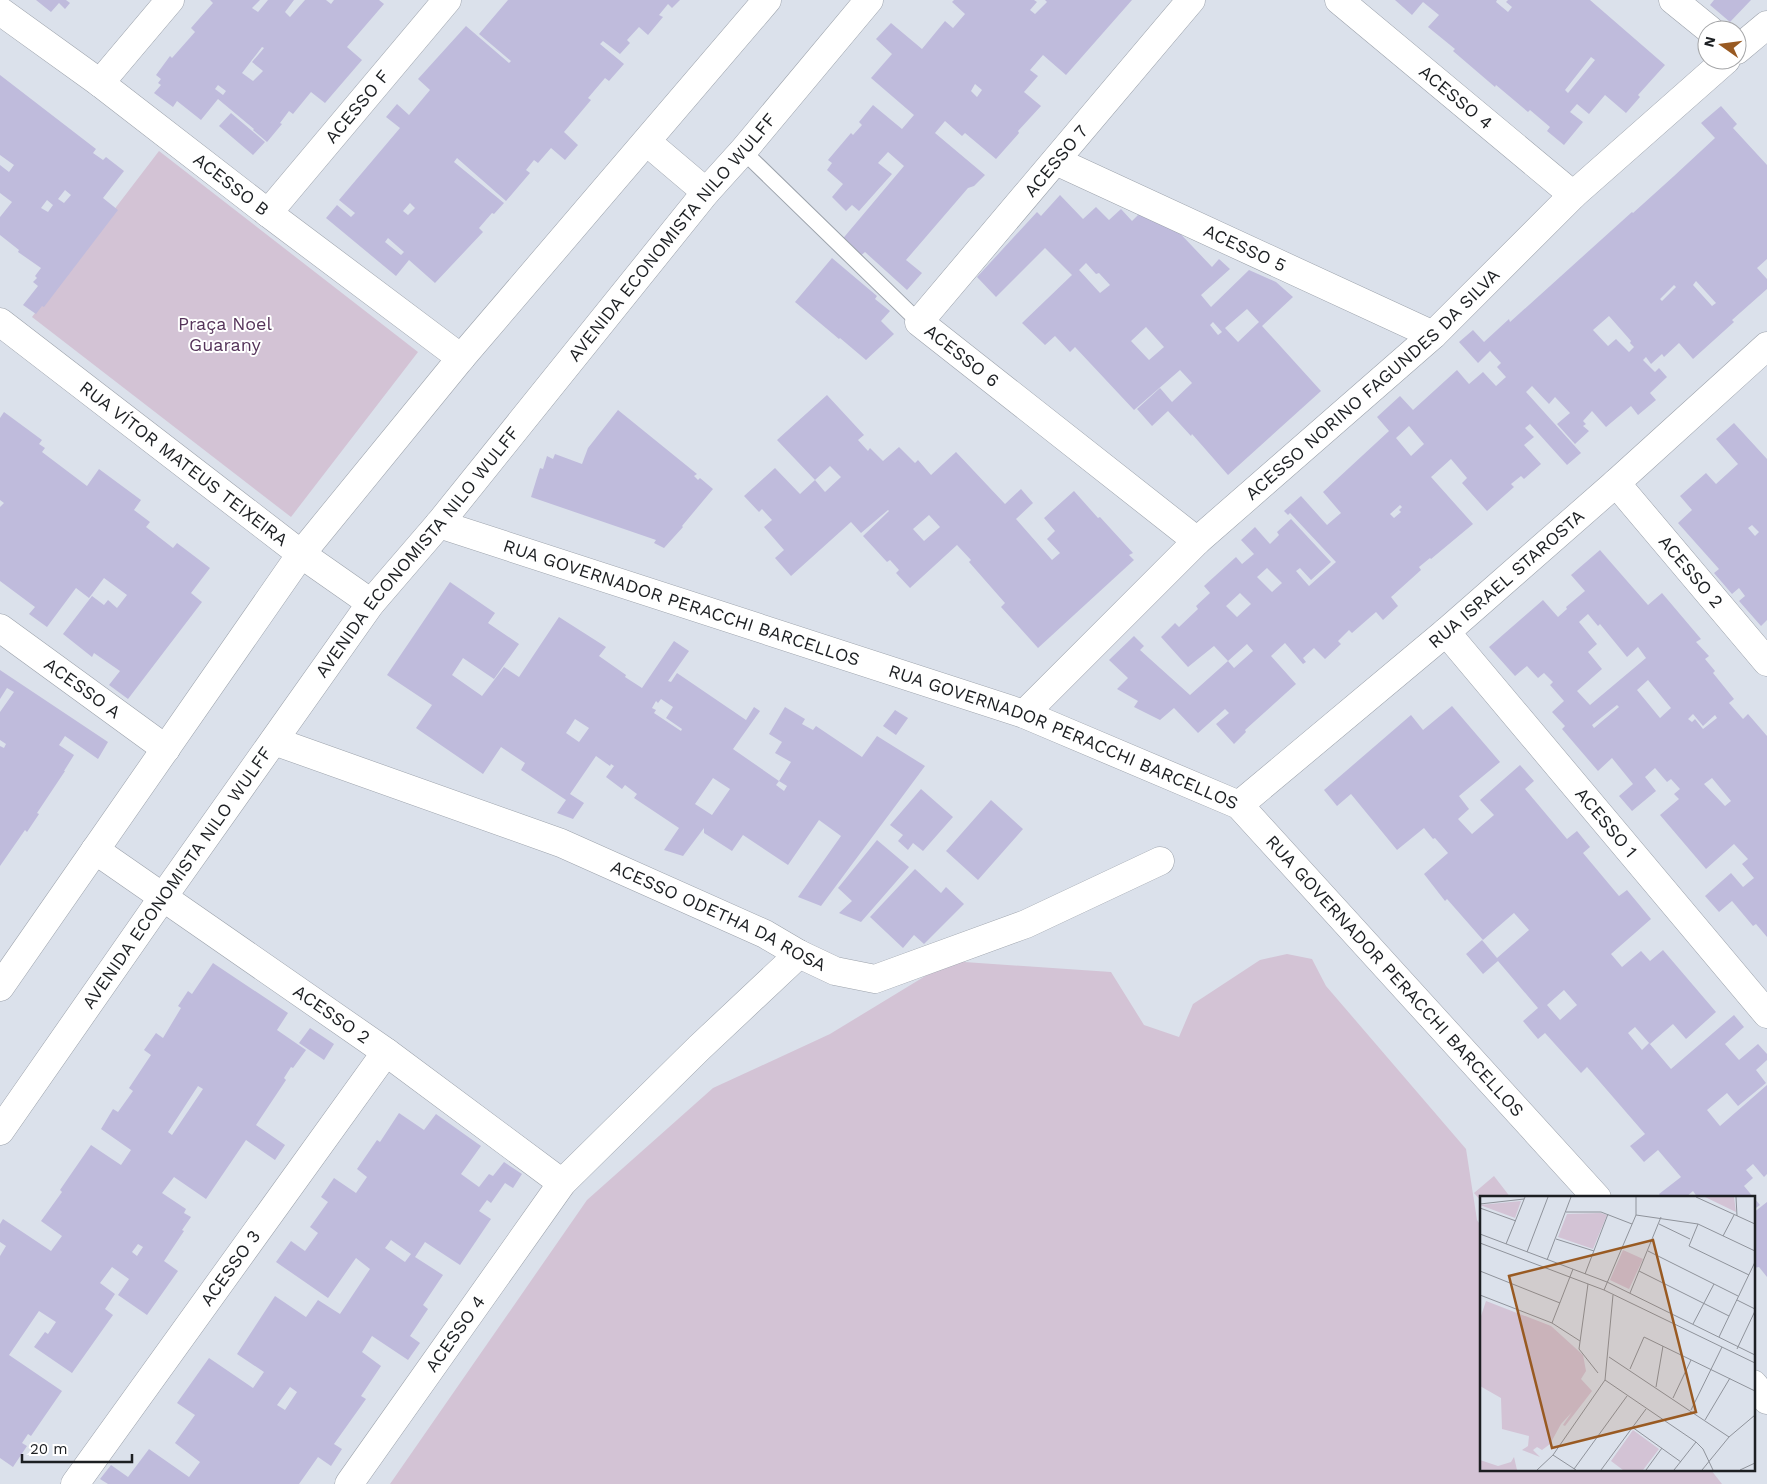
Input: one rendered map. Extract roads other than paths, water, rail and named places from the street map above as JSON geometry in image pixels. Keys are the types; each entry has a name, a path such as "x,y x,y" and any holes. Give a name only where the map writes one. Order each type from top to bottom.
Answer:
{"street":[{"path":"100,83 170,0"},
{"name":"ACESSO F","path":"268,213 448,0"},
{"path":"0,986 301,554 460,358 767,0"},
{"name":"AVENIDA ECONOMISTA NILO WULFF","path":"0,1132 371,603 439,524 706,192 743,151 870,0"},
{"name":"ACESSO 7","path":"920,322 1191,0"},
{"name":"ACESSO 4","path":"1339,0 1573,195"},
{"path":"1673,0 1698,20"},
{"name":"ACESSO B","path":"0,11 100,83 460,358"},
{"path":"1747,42 1767,25"},
{"name":"ACESSO NORINO FAGUNDES DA SILVA","path":"1024,714 1197,541 1433,335 1573,195 1715,70"},
{"path":"647,142 706,192"},
{"name":"ACESSO 5","path":"1056,161 1433,335"},
{"name":"RUA VÍTOR MATEUS TEIXEIRA","path":"0,322 301,554 371,603"},
{"name":"ACESSO 6","path":"920,322 1197,541"},
{"name":"RUA ISRAEL STAROSTA","path":"1239,805 1446,632 1616,483 1767,346"},
{"name":"ACESSO 2","path":"1616,483 1765,655"},
{"name":"RUA GOVERNADOR PERACCHI BARCELLOS","path":"439,524 1024,714 1239,805 1594,1196"},
{"name":"ACESSO A","path":"0,628 166,749"},
{"name":"ACESSO 1","path":"1446,632 1767,1014"},
{"name":"ACESSO ODETHA DA ROSA","path":"274,741 561,843 765,934 799,954 834,971 875,979 1026,924 1160,862"},
{"name":"ACESSO 2","path":"95,850 386,1052 562,1183"},
{"name":"ACESSO 4","path":"349,1484 562,1183 699,1048 799,954"},
{"name":"ACESSO 3","path":"75,1484 386,1052"},
{"path":"1754,1385 1767,1400"}],"lane":[{"name":"ACESSO 6","path":"743,151 920,322"}],"park label":[{"name":"Praça Noel Guarany","path":"225,334"}]}
